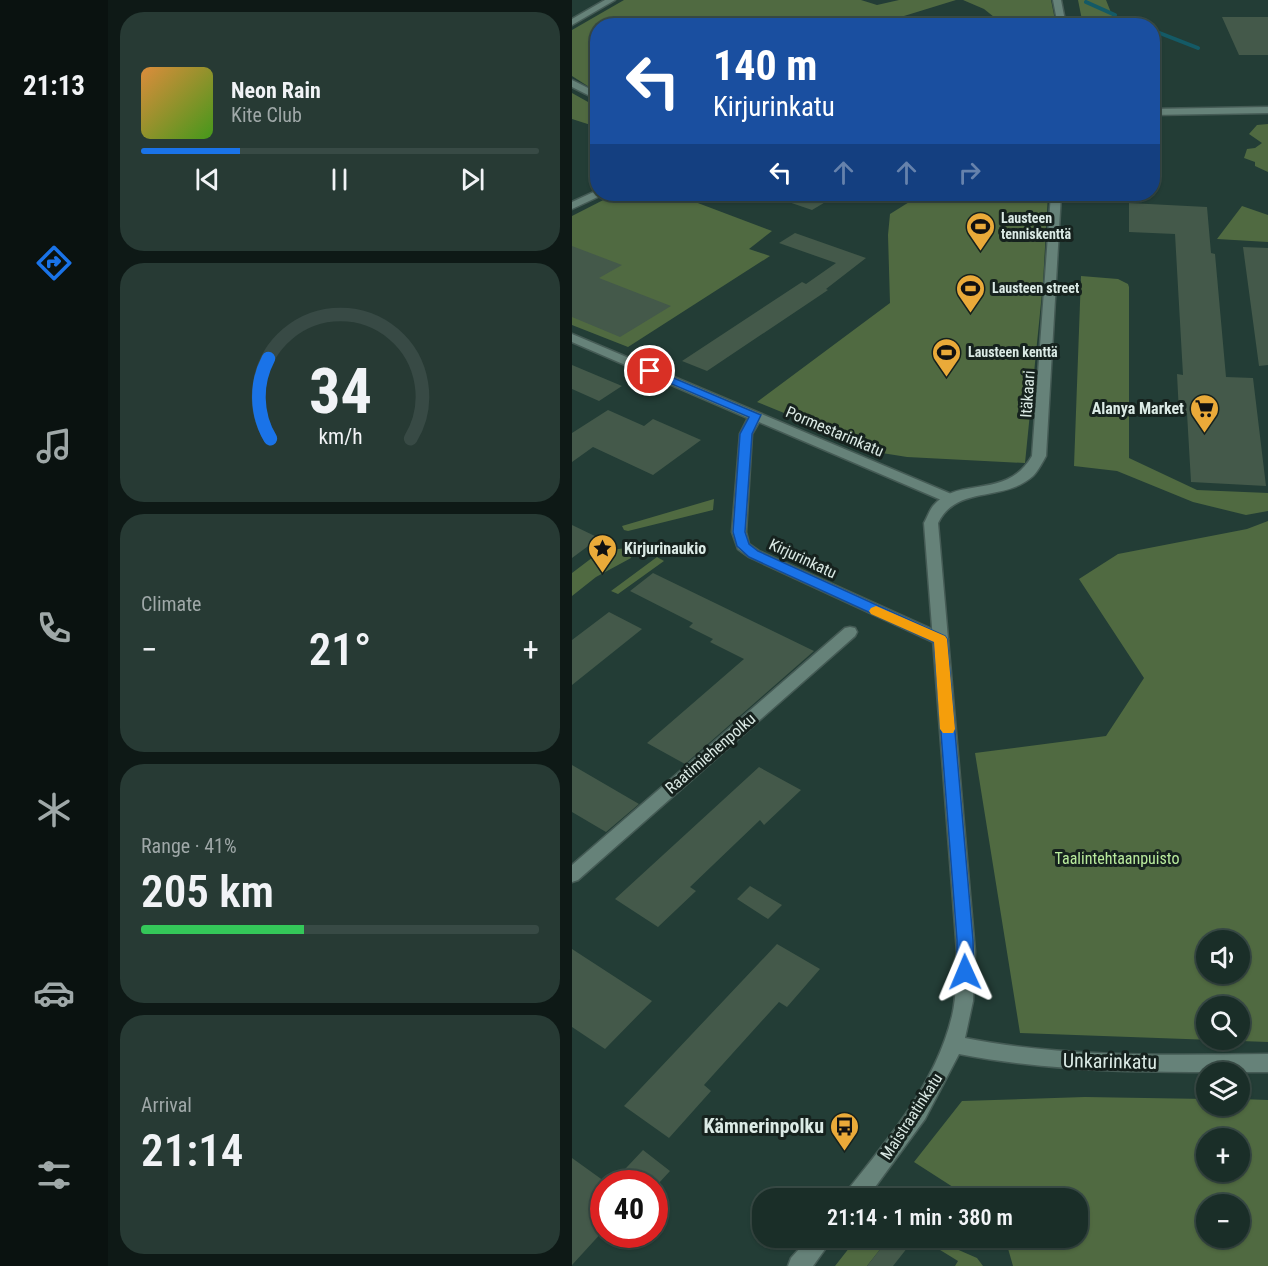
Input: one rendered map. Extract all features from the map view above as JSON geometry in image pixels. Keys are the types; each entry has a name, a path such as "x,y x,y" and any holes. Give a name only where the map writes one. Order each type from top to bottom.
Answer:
{"street":[{"path":"572,22 611,0"},
{"path":"1057,0 1060,18"},
{"path":"572,83 590,93"},
{"path":"1160,112 1268,110"},
{"path":"572,206 590,197"},
{"name":"Itäkaari","path":"951,499 1009,486 1029,475 1037,462 1056,201"},
{"name":"Pormestarinkatu","path":"572,338 951,499"},
{"name":"Kirjurinkatu","path":"756,415 746,434 739,532 743,546 754,554 940,639"},
{"name":"Maistraatinkatu","path":"861,1188 923,1103 953,1044 963,1009 966,952 931,523 937,511 951,499"},
{"name":"Raatimiehenpolku","path":"572,876 850,632"},
{"name":"Unkarinkatu","path":"953,1044 997,1054 1077,1062 1268,1063"},
{"path":"799,1266 814,1248"}],"green space":[{"path":"624,0 861,0 877,5 899,0 956,0 904,16 907,18 593,18"},
{"path":"963,0 1051,0 1055,18 995,18 984,9"},
{"path":"1078,0 1106,0 1113,18 1082,18"},
{"path":"590,20 590,88 572,76 572,30"},
{"path":"572,93 590,103 590,125 572,119"},
{"path":"1269,124 1268,172 1255,166 1255,162 1244,158 1247,149 1255,148 1262,143 1249,134 1257,125"},
{"path":"601,201 693,201 772,231 749,249 770,256 628,347 572,325 572,216"},
{"path":"911,201 1048,201 1043,283 1025,463 907,457 882,453 757,402 890,303 888,235 890,214"},
{"path":"1242,206 1268,215 1268,242 1217,239"},
{"path":"1081,276 1118,279 1128,284 1129,287 1129,458 1197,490 1268,493 1268,511 1246,515 1193,502 1117,471 1074,466"},
{"path":"714,499 713,510 628,531 622,526"},
{"name":"Taalintehtaanpuisto","path":"1268,521 1268,1042 1250,1041 1250,996 1196,996 1196,1040 1020,1033 975,753 1106,736 1144,678 1079,579 1118,554 1247,529"},
{"path":"627,548 632,550 631,558 596,577 572,596 572,573 601,551"},
{"path":"657,557 664,561 618,594 611,591"},
{"path":"1085,1097 1196,1099 1196,1116 1250,1116 1250,1099 1268,1100 1268,1266 1013,1266 1008,1248 1088,1248 1088,1188 954,1188 914,1162 962,1101"},
{"path":"849,1248 881,1248 867,1266 835,1266"},
{"path":"937,1248 954,1248 977,1258 983,1266 955,1266 958,1261"}],"building":[{"path":"1222,17 1268,17 1268,55 1239,55"},
{"path":"786,201 827,201 812,210"},
{"path":"1129,203 1207,207 1211,253 1215,254 1226,377 1253,378 1266,486 1191,482 1187,413 1179,413 1177,374 1183,375 1175,234 1129,232"},
{"path":"795,233 866,258 826,289 828,290 707,371 682,361 802,282 806,284 836,263 779,243"},
{"path":"572,246 622,265 599,278 671,306 620,337 572,317"},
{"path":"1243,247 1268,248 1268,365 1259,366"},
{"path":"572,365 622,386 599,401 572,389"},
{"path":"608,410 644,426 653,419 701,440 653,475 593,447 572,462 572,433"},
{"path":"572,525 599,538 572,558"},
{"path":"653,573 814,651 685,764 647,743 744,659 710,642 713,639 689,627 693,623 630,591"},
{"path":"609,612 642,629 572,685 572,640"},
{"path":"572,765 639,804 606,832 572,812"},
{"path":"759,767 801,790 764,825 760,820 690,887 696,891 658,927 615,899"},
{"path":"750,886 782,905 768,919 737,899"},
{"path":"777,944 820,969 787,1007 779,1002 704,1085 711,1091 669,1138 624,1106"},
{"path":"572,949 652,1001 605,1049 572,1027"},
{"path":"643,1150 670,1171 668,1173 668,1170 624,1170"},
{"path":"572,1158 590,1171 590,1245 572,1265"},
{"path":"881,1248 907,1248 893,1266 867,1266"}],"waterway":[{"path":"1086,2 1115,15"},
{"path":"1160,33 1198,48"}],"slow traffic":[{"path":"876,611 940,639 948,729"}],"place":[{"name":"Lausteen tenniskenttä","path":"980,252"},
{"name":"Lausteen street","path":"971,314"},
{"name":"Lausteen kenttä","path":"947,378"},
{"name":"Alanya Market","path":"1205,434"},
{"name":"Kirjurinaukio","path":"603,574"},
{"name":"Kämnerinpolku","path":"845,1152"}],"route":[{"path":"650,371 756,415 746,434 739,532 743,546 754,554 940,639 966,952 965,972"}]}
